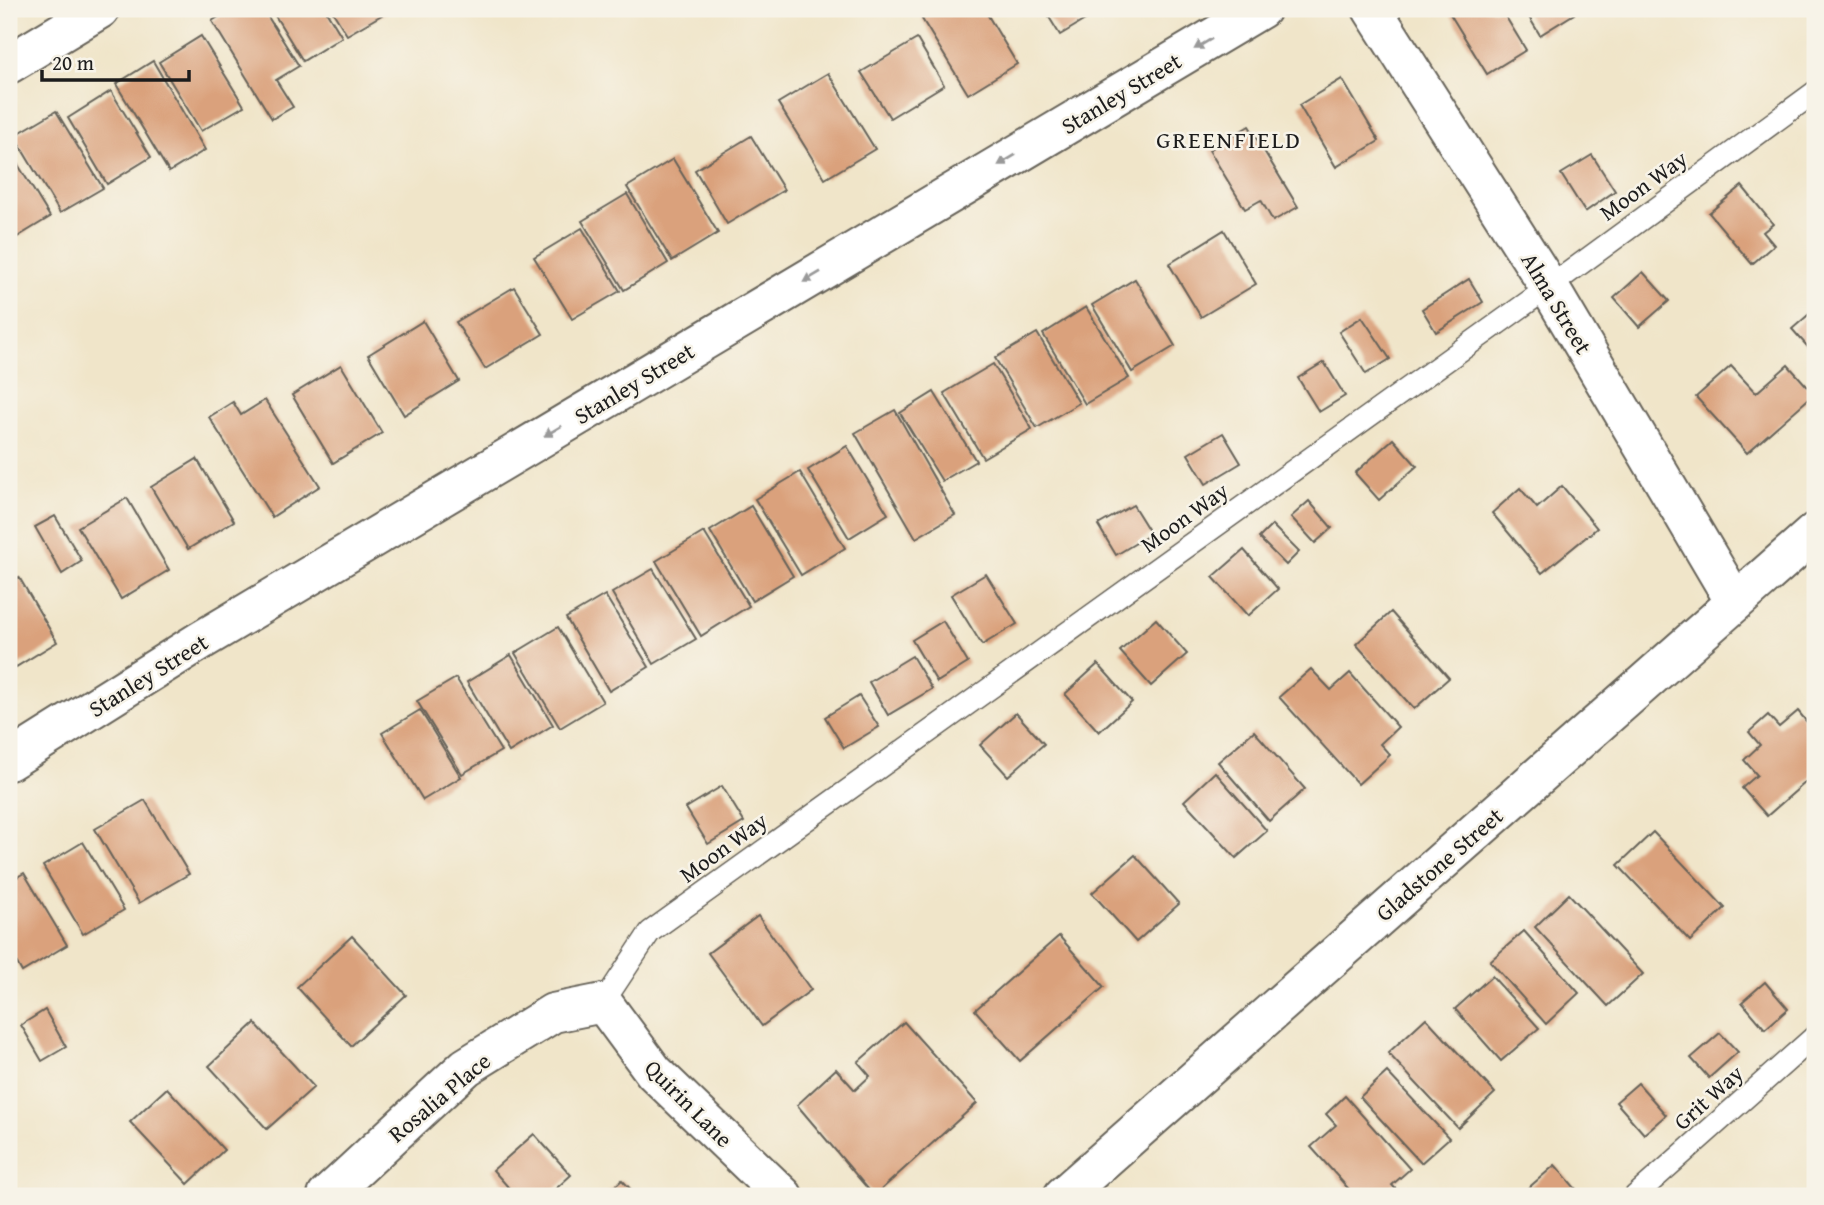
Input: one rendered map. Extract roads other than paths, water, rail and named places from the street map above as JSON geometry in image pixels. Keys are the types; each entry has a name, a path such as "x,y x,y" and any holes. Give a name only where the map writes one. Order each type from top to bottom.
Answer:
{"street":[{"path":"9,64 100,9"},
{"name":"Stanley Street","path":"9,761 200,641 1261,9"},
{"name":"Alma Street","path":"1371,9 1549,287 1735,602"},
{"name":"Gladstone Street","path":"1063,1196 1815,532"},
{"name":"Rosalia Place","path":"327,1196 466,1067 553,1013 603,1003"},
{"name":"Quirin Lane","path":"603,1003 654,1072 783,1196"}],"lane":[{"name":"Moon Way","path":"603,1003 650,932 1549,287 1815,92"},
{"name":"Grit Way","path":"1635,1196 1815,1036"}],"district":[{"name":"GREENFIELD","path":"1229,139"}]}
